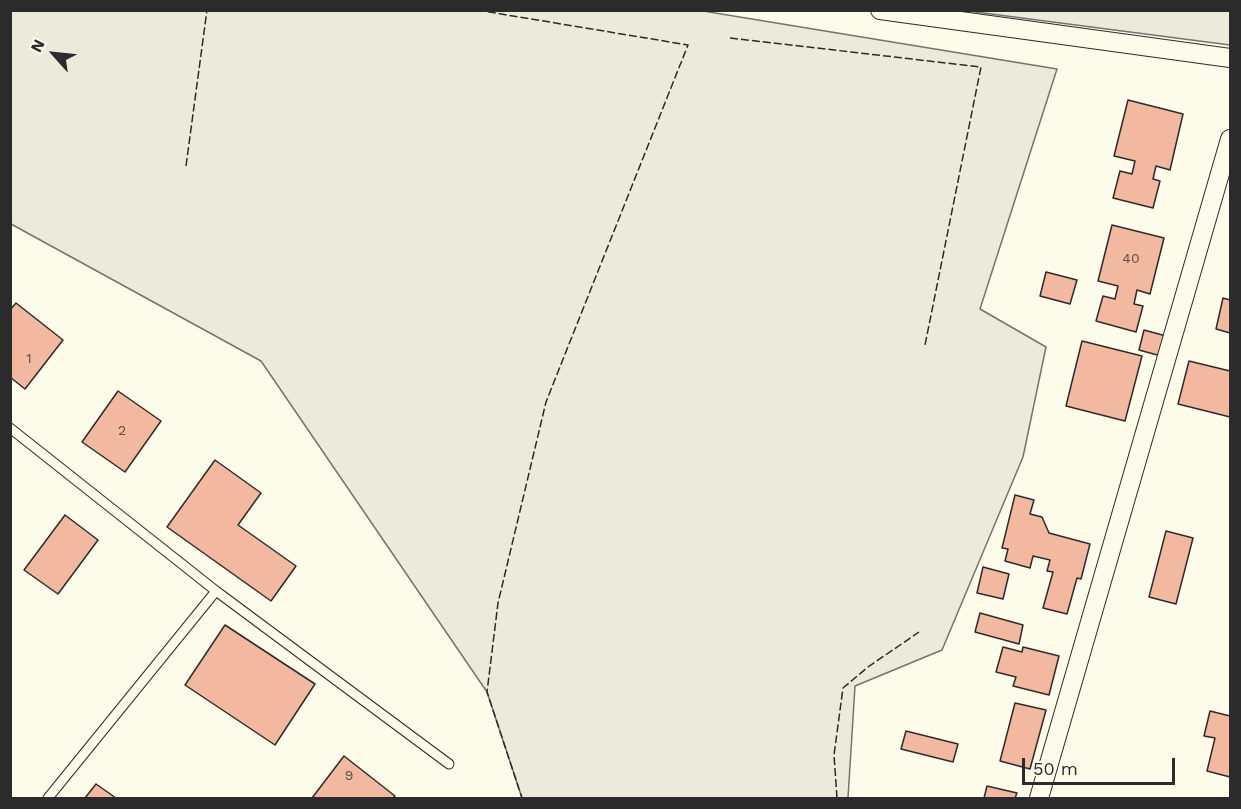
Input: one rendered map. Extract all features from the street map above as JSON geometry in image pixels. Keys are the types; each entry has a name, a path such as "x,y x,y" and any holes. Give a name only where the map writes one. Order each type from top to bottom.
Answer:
{"street":[{"path":"880,10 1230,58"},
{"path":"1039,798 1230,139"}],"lane":[{"path":"10,428 216,591 449,765"},
{"path":"48,798 216,591"}],"shaded area":[{"path":"10,11 703,11 1057,69 980,309 1046,347 1023,457 942,650 855,686 848,798 522,798 487,692 261,361 11,224"},
{"path":"968,11 1230,11 1230,45"}],"building":[{"path":"1128,100 1183,114 1170,170 1156,166 1153,179 1160,181 1153,208 1113,198 1120,171 1132,174 1135,161 1114,156"},
{"path":"1112,225 1164,238 1150,294 1137,290 1134,304 1143,306 1136,332 1096,321 1103,296 1115,299 1118,286 1098,281"},
{"path":"1046,272 1077,280 1070,304 1040,296"},
{"path":"1223,298 1230,300 1230,333 1216,329"},
{"path":"16,303 63,340 25,389 10,377 10,310"},
{"path":"1144,330 1166,336 1161,356 1139,350"},
{"path":"1082,341 1142,356 1125,421 1066,406"},
{"path":"1189,361 1230,371 1230,417 1178,404"},
{"path":"118,391 161,421 125,472 82,442"},
{"path":"215,460 261,493 238,525 296,566 271,601 167,527"},
{"path":"1015,495 1034,500 1030,514 1042,517 1049,533 1090,544 1081,579 1077,578 1067,614 1043,608 1053,572 1047,571 1050,560 1033,556 1030,568 1005,561 1008,549 1002,548"},
{"path":"65,515 98,540 58,594 24,570"},
{"path":"1166,531 1193,538 1176,604 1149,597"},
{"path":"983,567 1009,574 1003,599 977,593"},
{"path":"980,613 1023,625 1019,644 975,632"},
{"path":"225,625 315,684 275,745 185,685"},
{"path":"1003,647 1022,652 1023,647 1059,656 1049,695 1013,686 1016,677 996,672"},
{"path":"1015,703 1046,710 1030,769 1000,761"},
{"path":"1210,711 1230,716 1230,777 1207,771 1215,738 1204,736"},
{"path":"906,731 958,744 953,762 901,749"},
{"path":"344,756 395,796 393,798 312,798"},
{"path":"96,784 116,798 85,798"},
{"path":"987,786 1017,793 1015,798 984,798"}],"fence":[{"path":"186,166 207,10"},
{"path":"477,10 688,45 546,402 498,603 487,692 522,798"},
{"path":"730,38 981,67 925,345"},
{"path":"837,798 834,755 843,688 868,667 919,632"}]}
